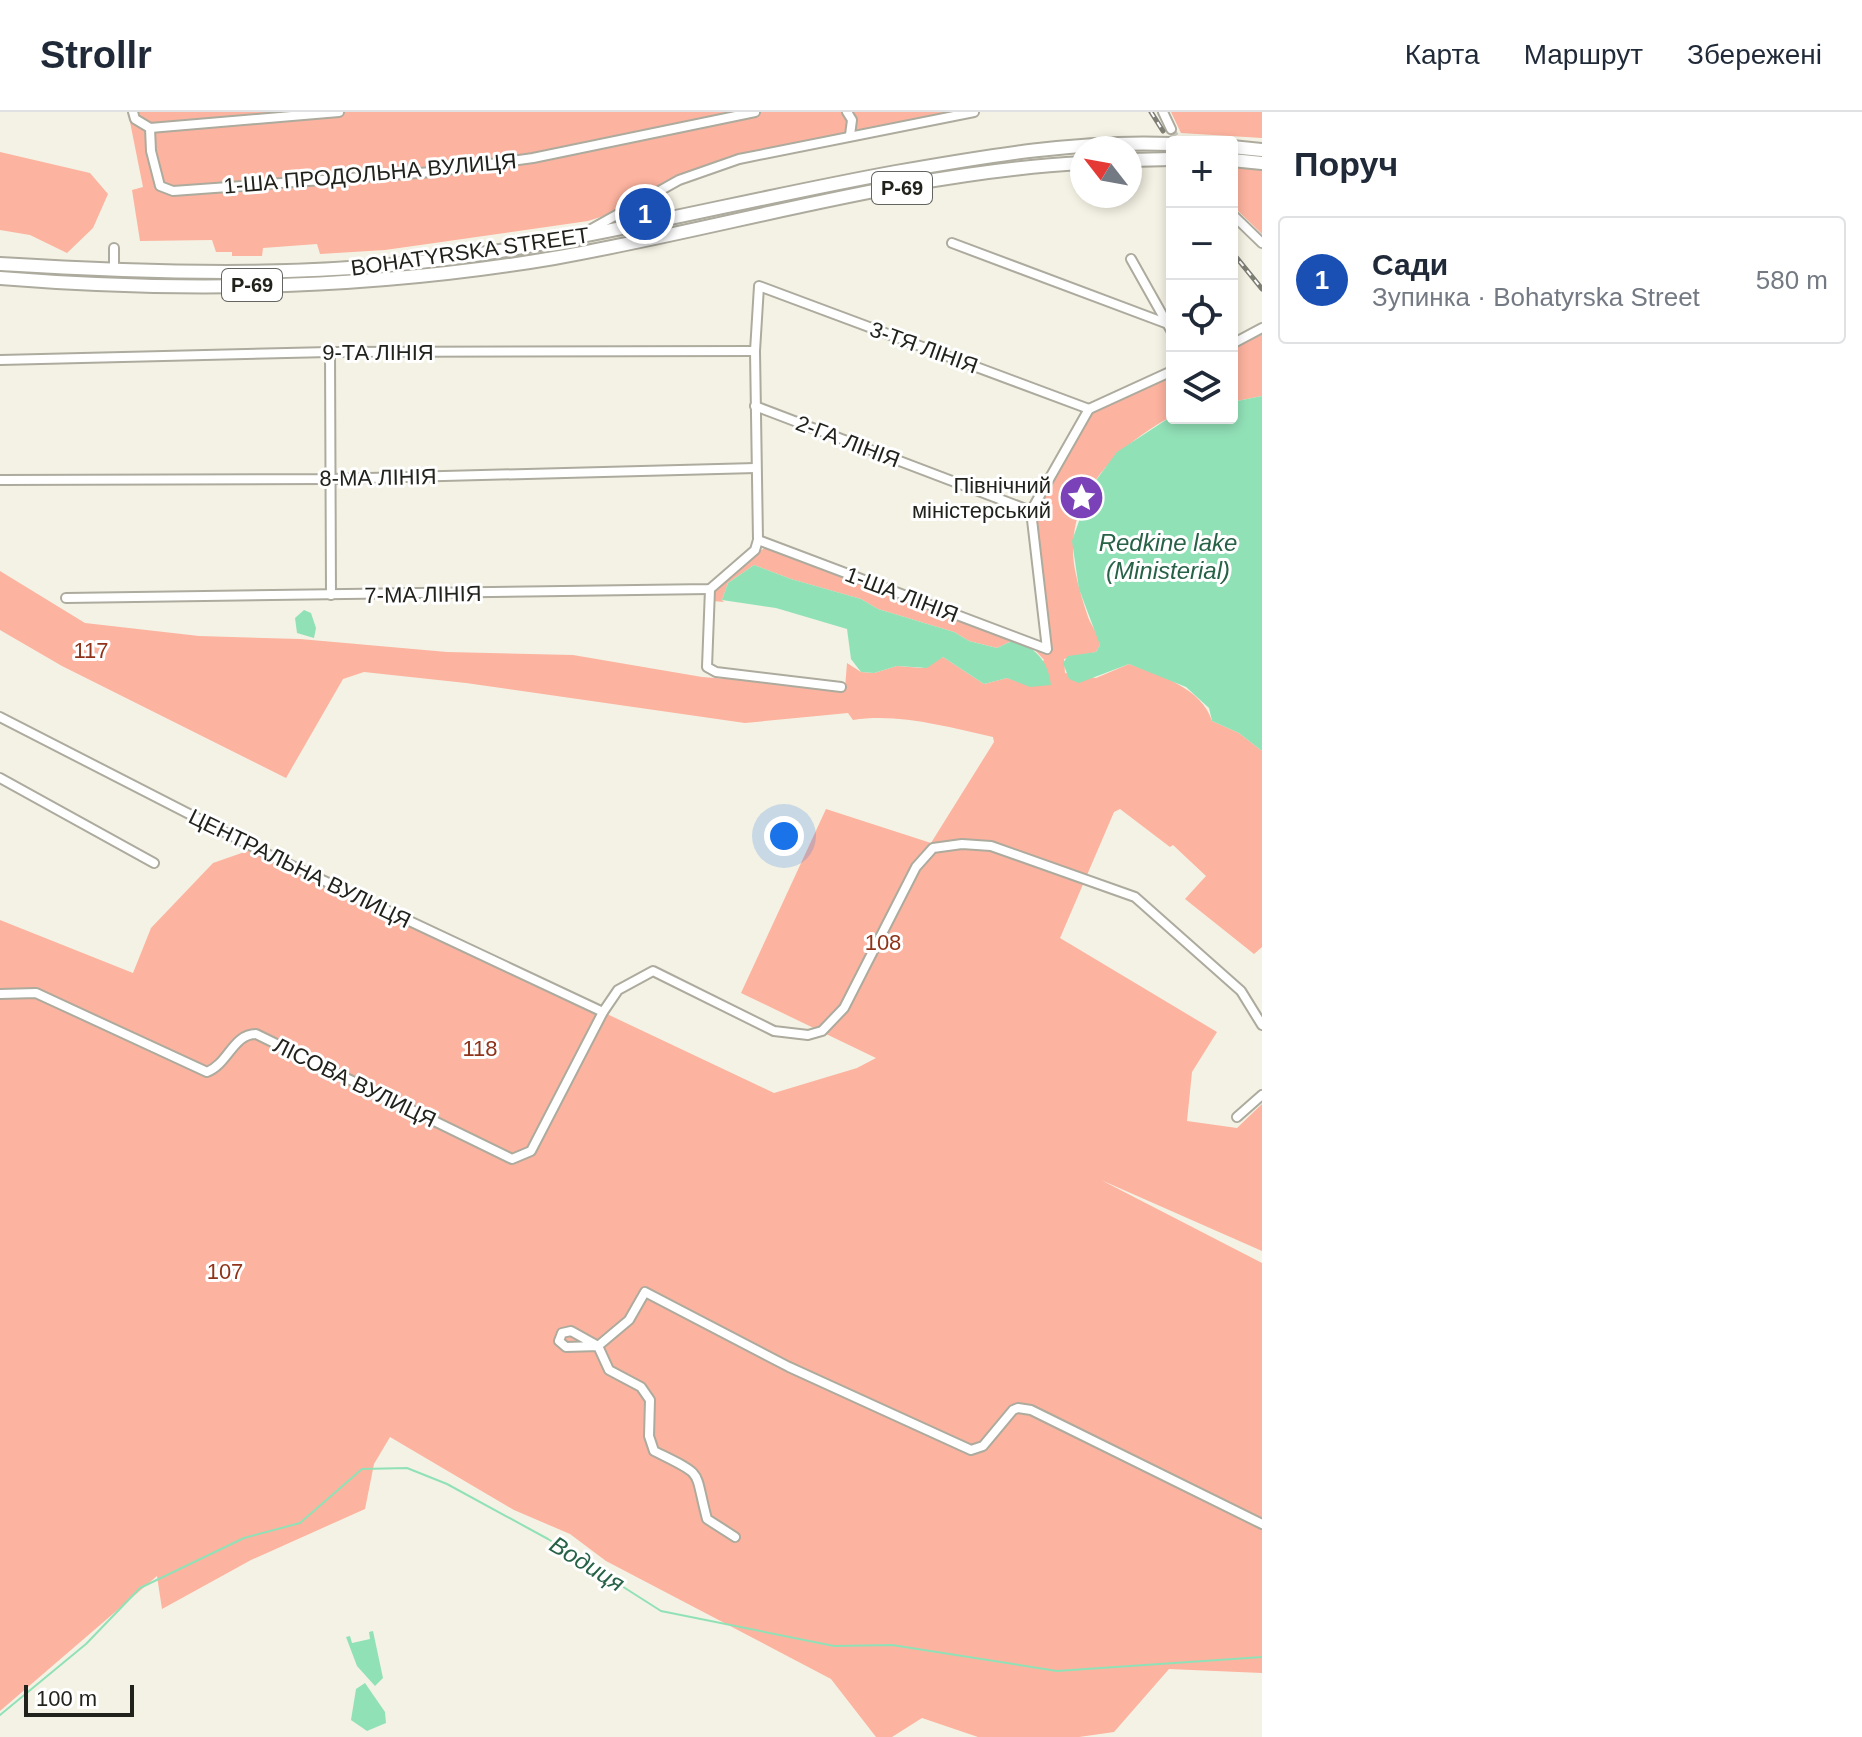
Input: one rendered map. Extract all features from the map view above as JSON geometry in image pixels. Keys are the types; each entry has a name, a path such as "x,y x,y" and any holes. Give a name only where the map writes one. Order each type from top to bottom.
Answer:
{"main road":[{"name":"BOHATYRSKA STREET","path":"0,264 114,271 301,272 497,252 953,162 1100,146 1166,144"},
{"path":"1238,148 1262,150"},
{"path":"1142,160 1166,159"},
{"path":"1238,161 1262,163"},
{"name":"BOHATYRSKA STREET","path":"0,278 205,286 405,278 556,257 969,174 1070,164"}],"street":[{"path":"133,112 135,119 150,128 339,112"},
{"name":"1-ША ПРОДОЛЬНА ВУЛИЦЯ","path":"150,128 160,186 173,191 432,172 533,158 755,112"},
{"path":"847,112 852,120 850,135"},
{"path":"575,238 679,180 739,159 850,135 867,136 974,112"},
{"path":"1163,112 1171,129"},
{"path":"1238,220 1262,243"},
{"path":"952,243 1166,326"},
{"path":"114,248 114,271"},
{"path":"1131,259 1166,321"},
{"name":"3-ТЯ ЛІНІЯ","path":"755,351 759,286 1089,409"},
{"path":"1238,341 1262,328"},
{"path":"755,351 758,540 755,550 710,589 705,662 711,670 841,687"},
{"name":"9-ТА ЛІНІЯ","path":"0,360 330,352 755,351"},
{"path":"330,352 331,595"},
{"path":"1031,511 1089,409 1166,374"},
{"name":"2-ГА ЛІНІЯ","path":"755,406 1031,511"},
{"name":"8-МА ЛІНІЯ","path":"0,480 330,479 756,468"},
{"name":"1-ША ЛІНІЯ","path":"758,540 1047,649 1031,511"},
{"name":"7-МА ЛІНІЯ","path":"66,598 710,589"},
{"name":"ЦЕНТРАЛЬНА ВУЛИЦЯ","path":"0,717 267,854 603,1012"},
{"path":"0,778 154,863"},
{"path":"603,1012 618,990 653,971 761,1026 788,1034 822,1031 844,1008 916,867 933,848 962,844 991,846 1077,873 1108,890 1144,902 1249,999 1262,1025"},
{"name":"ЛІСОВА ВУЛИЦЯ","path":"0,994 36,993 207,1072 217,1068 239,1040 256,1034 512,1159 531,1151 603,1012"},
{"path":"1237,1117 1262,1095"},
{"path":"735,1537 707,1519 699,1478 694,1471 654,1451 649,1436 650,1400 641,1387 609,1370 598,1346 629,1320 645,1292 789,1367 971,1450 983,1446 1013,1410 1031,1410 1262,1524"}],"green space":[{"path":"128,112 956,112 730,157 647,193 613,213 588,221 385,250 320,254 317,244 263,248 262,256 232,256 232,252 216,252 212,240 140,241 132,190 143,187"},
{"path":"1171,112 1262,112 1262,138 1181,133"},
{"path":"0,152 90,173 108,194 93,228 67,253 30,235 0,230"},
{"path":"1238,167 1262,169 1262,234 1238,211"},
{"path":"1262,333 1262,396 1238,401 1238,347"},
{"path":"1166,376 1166,420 1131,443 1097,478 1077,520 1073,544 1075,570 1088,617 1100,645 1096,652 1064,659 1065,673 1096,678 1129,664 1153,673 1189,691 1207,710 1212,721 1239,733 1262,751 1262,947 1254,954 1185,899 1206,876 1173,845 1170,847 1120,809 1114,812 1060,938 1217,1032 1192,1072 1187,1121 1237,1128 1262,1104 1262,1251 1101,1180 1262,1263 1262,1673 1169,1669 1114,1732 1079,1737 978,1737 922,1718 892,1737 876,1737 831,1679 606,1561 570,1534 514,1510 390,1437 374,1464 365,1509 251,1560 162,1609 157,1576 0,1711 0,920 133,973 151,928 213,863 256,848 774,1093 857,1068 876,1058 741,993 826,809 931,843 994,742 993,737 941,725 888,718 853,720 848,713 745,723 466,683 364,672 343,679 286,778 62,666 0,630 0,571 85,623 199,636 300,639 447,652 573,655 702,677 845,688 847,663 861,672 874,673 897,666 922,668 943,657 984,684 1007,678 1023,683 1044,660 1033,648 1020,642 1048,649 1049,619 1035,512 1092,411"},
{"path":"769,547 1014,640 997,648 969,641 954,632 878,609 861,599 754,565 728,583 724,602 713,601 720,584 734,568 751,555"}],"water":[{"name":"Redkine lake (Ministerial)","path":"1262,396 1262,751 1239,733 1212,721 1209,708 1186,687 1129,664 1079,683 1069,679 1063,663 1068,656 1096,652 1100,645 1079,589 1072,541 1091,487 1117,452 1166,420 1166,424 1238,424 1238,401"},
{"path":"754,565 861,599 878,609 954,632 969,641 997,648 1014,640 1040,657 1051,685 1030,687 1007,678 984,684 943,657 927,668 897,666 874,673 861,672 851,659 847,629 776,608 722,600 728,583"},
{"path":"304,610 311,613 316,628 314,638 297,633 295,618"},
{"path":"373,1631 383,1678 375,1686 357,1666 346,1637 350,1636 352,1643 370,1639 369,1632"},
{"path":"365,1683 385,1712 386,1723 367,1731 351,1720 356,1689"}],"waterway":[{"name":"Водиця","path":"0,1715 86,1644 140,1588 244,1538 300,1523 362,1469 407,1468 447,1484 548,1539 661,1611 834,1646 892,1645 1057,1671 1262,1657"}],"tunnel":[{"path":"1171,129 1175,136"}],"railway":[{"path":"1151,112 1163,131"},
{"path":"1238,259 1262,289"}],"place":[{"name":"Сади","path":"645,214"},
{"name":"Північний міністерський","path":"1082,498"}],"park label":[{"name":"117","path":"91,650"},
{"name":"108","path":"883,942"},
{"name":"118","path":"480,1048"},
{"name":"107","path":"225,1271"}]}
